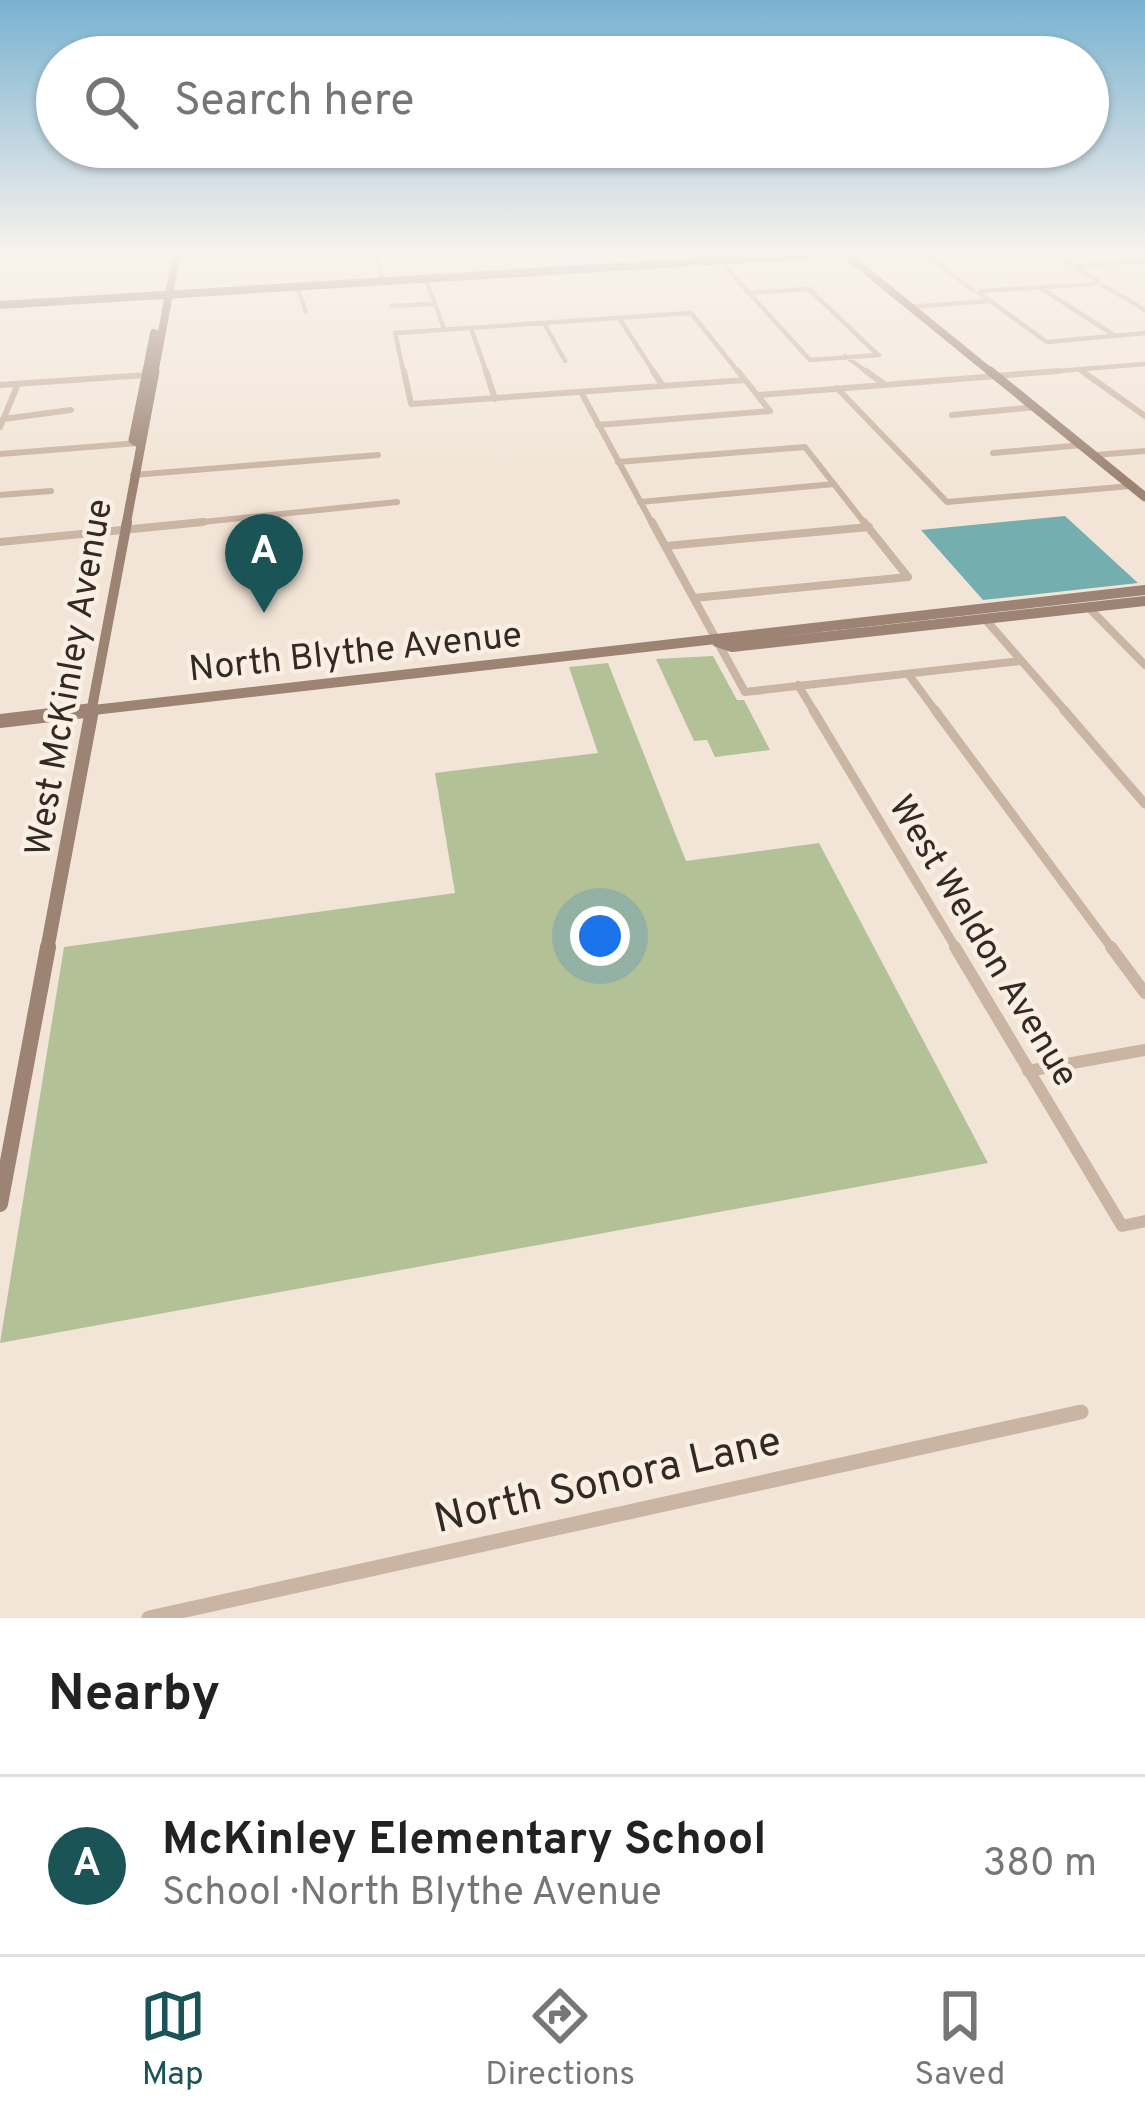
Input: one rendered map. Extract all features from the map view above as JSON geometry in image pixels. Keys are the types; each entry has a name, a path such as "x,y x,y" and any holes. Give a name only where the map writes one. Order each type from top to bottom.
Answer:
{"main road":[{"name":"West McKinley Avenue","path":"139,443 134,440 158,328"},
{"name":"West McKinley Avenue","path":"0,1204 139,443 146,438 161,328"},
{"path":"936,328 1140,492"},
{"name":"North Blythe Avenue","path":"0,721 1145,590"},
{"name":"North Blythe Avenue","path":"717,642 732,647 1145,601"}],"street":[{"path":"471,328 496,399"},
{"path":"478,328 395,333 411,404 745,380"},
{"path":"546,328 565,361"},
{"path":"625,328 663,386"},
{"path":"598,425 770,411 703,328"},
{"path":"779,328 810,360 879,355 850,328"},
{"path":"1027,328 1047,342 1145,333"},
{"path":"1102,328 1114,335"},
{"path":"845,356 884,384"},
{"path":"758,395 1145,364"},
{"path":"1079,370 1145,416"},
{"path":"0,385 146,375"},
{"path":"2,423 18,384"},
{"path":"837,388 947,502 1140,492"},
{"path":"581,392 745,692 1021,661"},
{"path":"952,415 1036,407"},
{"path":"2,423 71,410"},
{"path":"0,454 139,443"},
{"path":"993,453 1082,446"},
{"path":"618,462 805,447 908,577 694,598"},
{"path":"1095,455 1145,451"},
{"path":"133,475 378,455"},
{"path":"640,502 834,484"},
{"path":"0,495 50,490"},
{"path":"0,542 397,502"},
{"path":"666,546 869,527"},
{"path":"1088,607 1145,665"},
{"path":"985,619 1145,804"},
{"path":"909,675 1145,993"},
{"name":"West Weldon Avenue","path":"798,686 1122,1226 1145,1221"},
{"path":"1028,1071 1145,1050"},
{"name":"North Sonora Lane","path":"148,1618 1081,1412"}],"green space":[{"path":"713,656 737,700 744,700 770,750 715,757 707,740 694,741 656,659"},
{"path":"608,663 686,861 819,843 988,1163 0,1343 64,947 455,893 435,773 598,753 569,667"}],"water":[{"path":"1065,516 1138,583 983,600 921,530"}],"place":[{"name":"McKinley Elementary School","path":"264,613"}]}
